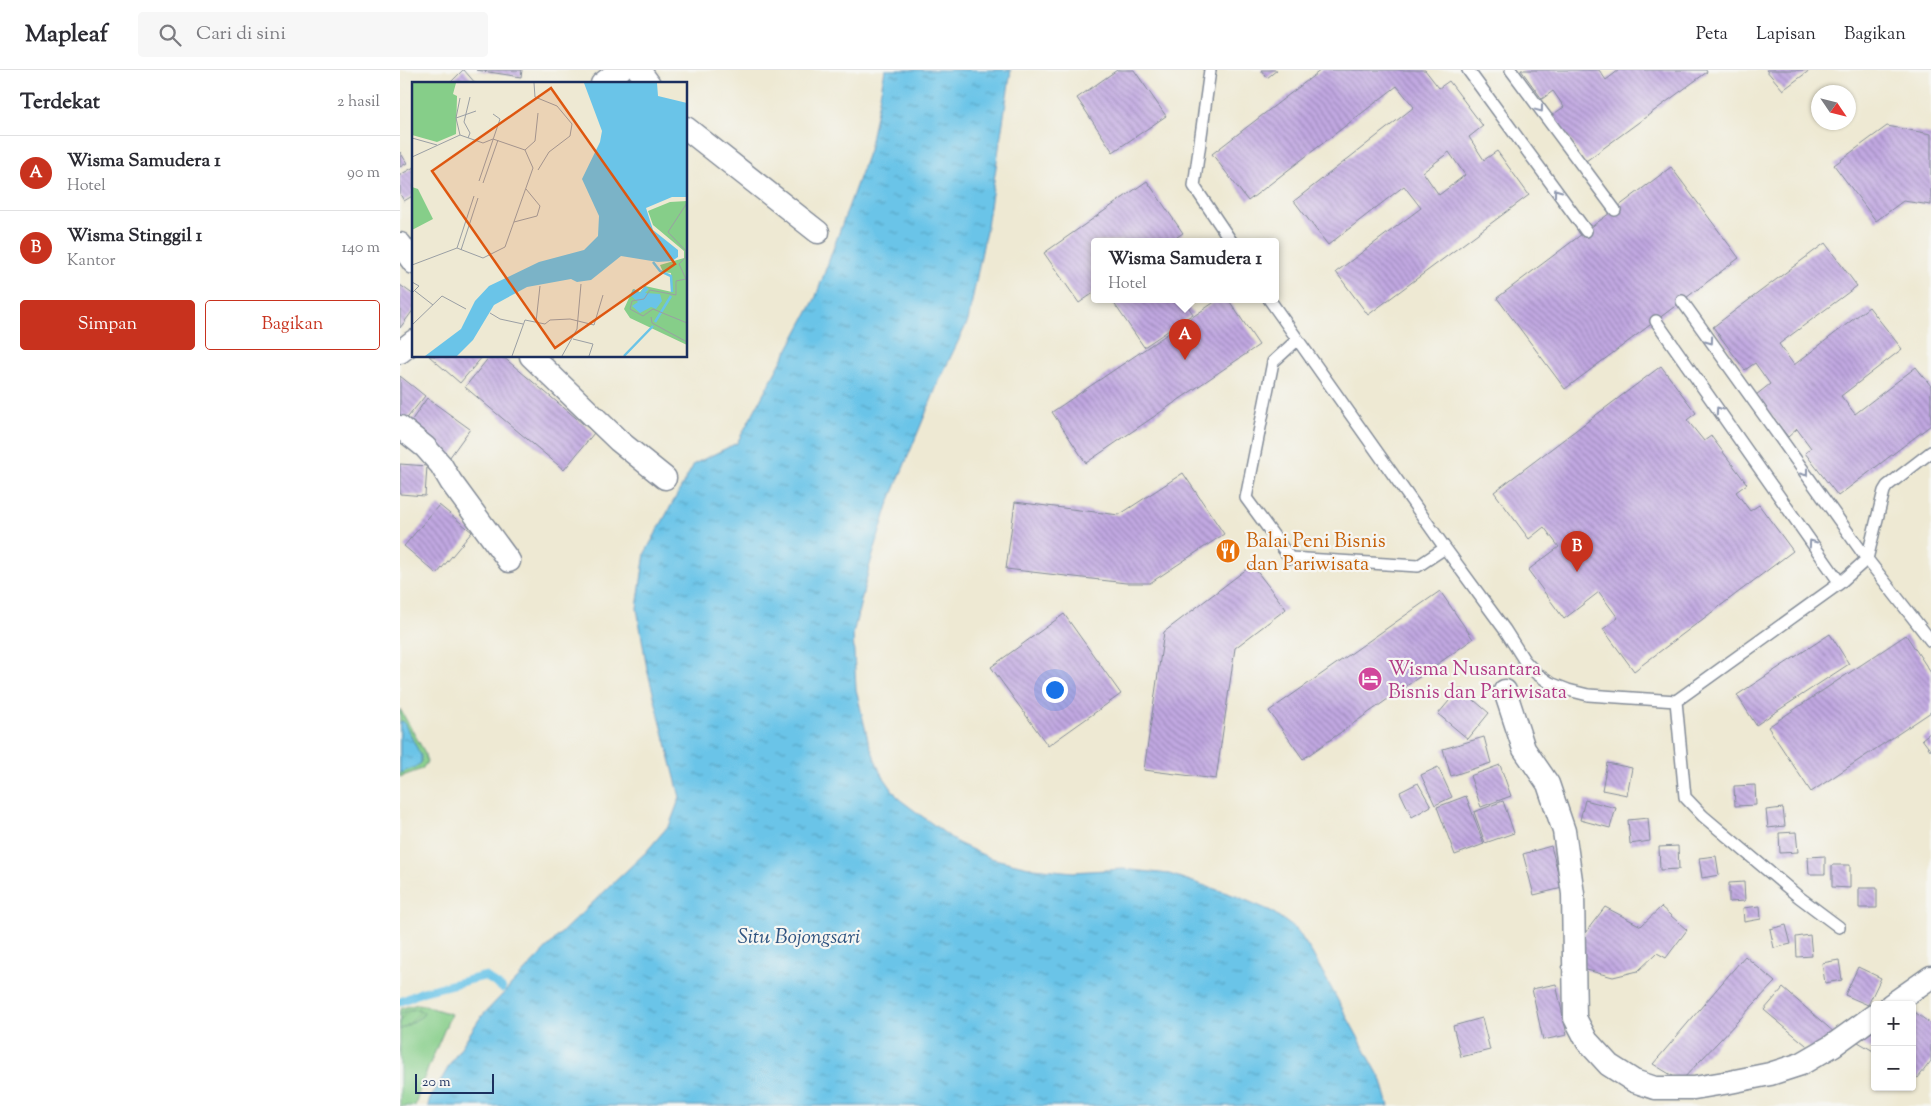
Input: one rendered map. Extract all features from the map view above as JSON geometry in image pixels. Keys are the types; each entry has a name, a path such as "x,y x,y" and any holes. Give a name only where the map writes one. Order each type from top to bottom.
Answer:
{"street":[{"path":"605,82 620,70"},
{"path":"639,70 648,82"},
{"path":"688,130 818,232"},
{"path":"400,244 412,260"},
{"path":"400,352 412,343"},
{"path":"533,358 619,441 665,478"},
{"path":"400,427 425,447 441,465 450,482 509,561"},
{"path":"1505,691 1524,749 1548,784 1564,831 1573,894 1574,1018 1587,1041 1609,1065 1634,1081 1655,1088 1694,1088 1730,1082 1770,1074 1801,1064 1832,1046 1871,1018"},
{"path":"1897,1001 1931,977"}],"lane":[{"path":"1210,70 1194,186 1229,238"},
{"path":"1468,70 1586,231"},
{"path":"1511,70 1615,210"},
{"path":"1682,301 1867,559 1931,641"},
{"path":"1272,303 1444,548 1505,630 1524,660 1543,678 1568,690 1588,695 1676,701 1840,583 1867,559 1884,491 1887,486 1931,452"},
{"path":"1656,321 1840,583"},
{"path":"1297,340 1273,362 1246,498 1290,558 1418,566 1444,548"},
{"path":"1676,701 1686,796 1702,816 1838,927"}],"green space":[{"path":"400,709 424,751 427,762 422,769 400,777"},
{"path":"419,1004 451,1014 421,1085 415,1106 400,1106 400,1010"},
{"path":"418,1009 424,1013 422,1016 400,1030 400,1014"}],"water":[{"name":"Situ Bojongsari","path":"885,70 1011,70 987,226 968,321 939,381 888,505 869,568 853,634 856,689 868,740 880,772 899,799 958,843 990,858 1033,868 1073,872 1123,869 1169,874 1236,896 1271,911 1297,930 1312,953 1382,1081 1389,1106 428,1106 452,1061 480,1018 563,931 646,852 670,824 680,797 647,669 637,608 645,553 694,464 737,443 815,299 869,150"},
{"path":"403,721 421,756 421,763 400,773 400,722"}],"building":[{"path":"463,70 474,82 451,82"},
{"path":"476,70 522,70 521,77"},
{"path":"1117,70 1134,70 1166,116 1113,152 1077,98"},
{"path":"1261,70 1277,70 1267,78"},
{"path":"1321,70 1425,70 1439,88 1449,81 1483,126 1469,137 1484,160 1497,151 1529,195 1368,315 1336,272 1421,208 1404,186 1328,245 1294,201 1414,107 1397,86 1248,201 1212,154","holes":["1449,152 1465,175 1439,195 1423,172"]},
{"path":"1521,70 1599,70 1606,80 1619,70 1706,70 1707,72 1586,161 1552,115 1564,107 1553,91 1542,99"},
{"path":"1766,70 1810,70 1783,90"},
{"path":"1887,126 1931,134 1931,205 1903,201 1876,221 1834,165"},
{"path":"400,152 407,163 400,167"},
{"path":"1671,167 1739,258 1565,389 1497,298"},
{"path":"412,168 412,196 404,201 400,194 400,175"},
{"path":"1147,181 1183,233 1176,238 1091,238 1091,295 1079,303 1044,253"},
{"path":"1825,243 1857,286 1779,344 1794,365 1869,307 1902,349 1841,396 1855,414 1916,367 1931,386 1931,425 1838,496 1805,453 1811,448 1797,429 1788,437 1756,395 1770,384 1755,363 1745,370 1713,327"},
{"path":"400,285 412,294 412,312 400,328"},
{"path":"1114,303 1186,303 1193,314 1144,347"},
{"path":"1213,303 1231,303 1259,345 1086,463 1052,412"},
{"path":"431,358 481,358 460,383"},
{"path":"488,358 504,358 594,433 564,470 465,387"},
{"path":"1661,366 1696,413 1687,420 1704,441 1711,436 1747,484 1736,492 1750,511 1759,505 1793,551 1634,671 1603,629 1618,618 1599,592 1564,619 1528,570 1559,547 1544,527 1529,539 1494,492"},
{"path":"400,376 425,396 400,427"},
{"path":"427,398 470,429 447,461 405,430"},
{"path":"400,464 427,466 425,496 400,494"},
{"path":"1183,473 1224,534 1150,583 1126,583 1006,569 1015,502 1119,515"},
{"path":"439,505 472,532 437,574 404,546"},
{"path":"1252,565 1286,609 1235,648 1216,779 1144,770 1164,632"},
{"path":"1440,591 1473,639 1303,759 1269,711"},
{"path":"1064,614 1121,694 1048,746 991,667"},
{"path":"1830,634 1849,664 1756,725 1737,695"},
{"path":"1906,635 1931,673 1931,712 1811,792 1768,727"},
{"path":"1460,688 1489,713 1468,739 1438,714"},
{"path":"1931,732 1931,751 1922,739"},
{"path":"1484,737 1491,763 1451,776 1443,749"},
{"path":"1607,763 1632,768 1627,795 1602,790"},
{"path":"1500,765 1511,796 1481,807 1470,776"},
{"path":"1438,767 1452,797 1435,805 1421,775"},
{"path":"1418,783 1431,806 1412,817 1400,792"},
{"path":"1755,785 1756,805 1735,806 1734,786"},
{"path":"1466,796 1484,844 1455,855 1437,807"},
{"path":"1585,800 1616,808 1610,828 1580,820"},
{"path":"1503,801 1514,833 1485,843 1474,812"},
{"path":"1783,808 1785,826 1768,828 1766,810"},
{"path":"1648,818 1650,841 1630,844 1628,820"},
{"path":"1796,832 1798,852 1780,853 1779,833"},
{"path":"1551,846 1562,888 1534,895 1523,854"},
{"path":"1678,846 1679,869 1660,870 1659,847"},
{"path":"1716,856 1719,875 1702,878 1699,858"},
{"path":"1825,856 1825,874 1809,874 1808,857"},
{"path":"1832,865 1850,865 1850,888 1832,887"},
{"path":"1744,882 1745,901 1729,902 1729,883"},
{"path":"1859,888 1877,888 1877,908 1859,908"},
{"path":"1760,906 1761,919 1744,922 1743,908"},
{"path":"1605,907 1641,926 1661,907 1687,930 1666,958 1657,953 1638,971 1613,977 1583,969 1578,942"},
{"path":"1786,925 1791,944 1774,948 1770,929"},
{"path":"1810,935 1812,956 1797,957 1796,937"},
{"path":"1745,956 1775,982 1681,1081 1653,1064"},
{"path":"1839,960 1842,980 1825,983 1822,963"},
{"path":"1858,967 1881,978 1868,1005 1845,995"},
{"path":"1556,984 1567,1035 1543,1040 1532,989"},
{"path":"1783,988 1835,1033 1812,1050 1764,1010"},
{"path":"1916,1013 1931,1024 1931,1061 1918,1078 1916,1077"},
{"path":"1482,1018 1490,1050 1461,1057 1453,1026"},
{"path":"1871,1026 1871,1050 1853,1039"}],"waterway":[{"path":"400,1002 422,992 485,976 502,988"}],"place":[{"name":"Wisma Samudera 1","path":"1185,360"},
{"name":"Balai Peni Bisnis dan Pariwisata","path":"1228,551"},
{"name":"Wisma Stinggil 1","path":"1577,572"},
{"name":"Wisma Nusantara Bisnis dan Pariwisata","path":"1370,679"}]}
